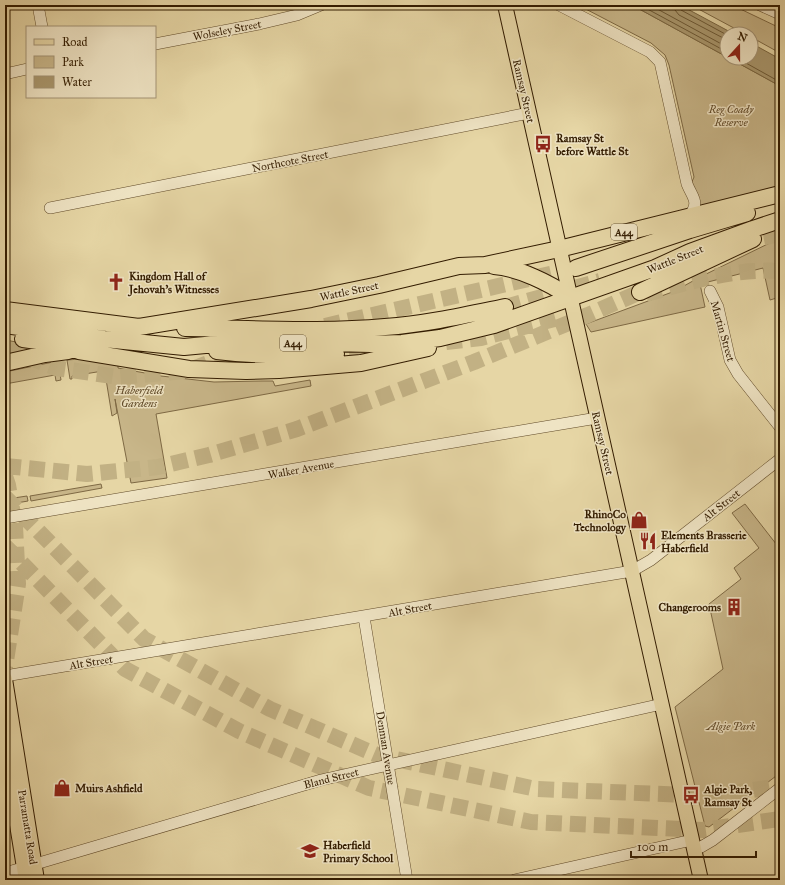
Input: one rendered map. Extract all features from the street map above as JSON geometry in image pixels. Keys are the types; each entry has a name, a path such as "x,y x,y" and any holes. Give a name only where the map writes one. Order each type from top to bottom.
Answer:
{"highway":[{"name":"A44","path":"689,217 780,194"},
{"path":"576,268 690,230 780,204"},
{"name":"Wattle Street","path":"5,310 139,327 324,296 459,266 485,265 559,249 622,232 689,217"},
{"name":"Wattle Street","path":"5,336 59,344 79,351 189,369 246,371 279,370 330,366 375,360 457,341 484,328 655,268 690,252 780,220"},
{"path":"640,292 780,226"},
{"path":"485,265 505,267 518,271 557,289 570,297"},
{"path":"139,327 341,330 386,327 436,321 505,307"},
{"name":"Wattle Street","path":"5,325 104,339 184,346 248,341 335,344 394,343 440,338 484,328"},
{"path":"184,346 247,354 300,355 349,353"},
{"path":"5,363 45,354 79,351"}],"main road":[{"name":"Ramsay Street","path":"505,5 701,880"},
{"name":"Parramatta Road","path":"5,677 28,870"},
{"name":"Parramatta Road","path":"5,751 28,870 37,880"}],"street":[{"path":"38,5 42,26"},
{"name":"Wolseley Street","path":"156,44 259,24 297,15 322,5"},
{"path":"559,5 640,47 658,59 661,64 686,180 696,201 694,209 689,217"},
{"path":"760,5 780,14"},
{"path":"5,74 26,69"},
{"name":"Northcote Street","path":"50,208 528,113"},
{"name":"Martin Street","path":"710,291 718,307 730,360 738,374 780,427"},
{"name":"Walker Avenue","path":"5,518 597,418"},
{"name":"Alt Street","path":"5,677 632,571 650,560 780,459"},
{"name":"Denman Avenue","path":"364,617 407,880"},
{"name":"Bland Street","path":"5,873 28,870 321,780 662,704"},
{"path":"514,880 693,844 702,847 780,788"}],"green space":[{"name":"Reg Coady Reserve","path":"578,5 632,5 719,53 719,66 743,66 780,86 780,190 699,209 698,195 691,184 694,177 669,65 665,55 651,43"},
{"path":"691,5 732,5 780,28 780,53 759,41 759,26 730,26"},
{"path":"778,239 780,249 780,297 770,300 763,268 700,284 705,307 591,332 586,324 675,291 700,277"},
{"path":"5,340 44,347 5,358"},
{"name":"Haberfield Gardens","path":"80,359 118,365 118,368 161,376 214,382 273,381 275,386 310,380 311,386 156,414 167,478 131,483 115,399 117,413 112,416 105,373 103,371 72,376 72,379 70,379 67,360"},
{"path":"58,361 61,380 56,381 55,375 5,384 5,372"},
{"path":"101,484 102,488 31,501 30,496"},
{"path":"5,488 7,499 27,496 28,501 5,505"},
{"name":"Algie Park","path":"745,504 780,549 780,773 709,827 705,826 675,707 723,669 709,604 741,579 734,568 759,548 732,513"}],"water":[{"path":"632,5 680,5 719,26 719,53"},
{"path":"759,47 780,59 780,86 744,66 759,66"}],"tunnel":[{"path":"740,242 780,234"},
{"path":"325,326 576,268"},
{"path":"646,294 729,274 780,271"},
{"path":"505,307 600,281"},
{"path":"5,466 87,474 158,467 209,455 297,429 474,362 640,292"},
{"path":"446,342 481,338 562,317"},
{"path":"5,348 56,368 119,377 187,371 237,352"},
{"path":"349,353 386,350"},
{"path":"5,476 15,526 18,584 5,667"},
{"path":"5,497 144,639 270,709 377,755 536,789 713,796 780,786"},
{"path":"5,546 125,669 239,731 369,788 531,822 703,830 780,819"}],"place":[{"name":"Ramsay St before Wattle St","path":"543,144"},
{"name":"Kingdom Hall of Jehovah's Witnesses","path":"116,282"},
{"name":"RhinoCo Technology","path":"639,520"},
{"name":"Elements Brasserie Haberfield","path":"648,541"},
{"name":"Changerooms","path":"734,607"},
{"name":"Muirs Ashfield","path":"62,788"},
{"name":"Algie Park, Ramsay St","path":"691,795"},
{"name":"Haberfield Primary School","path":"310,851"}]}
